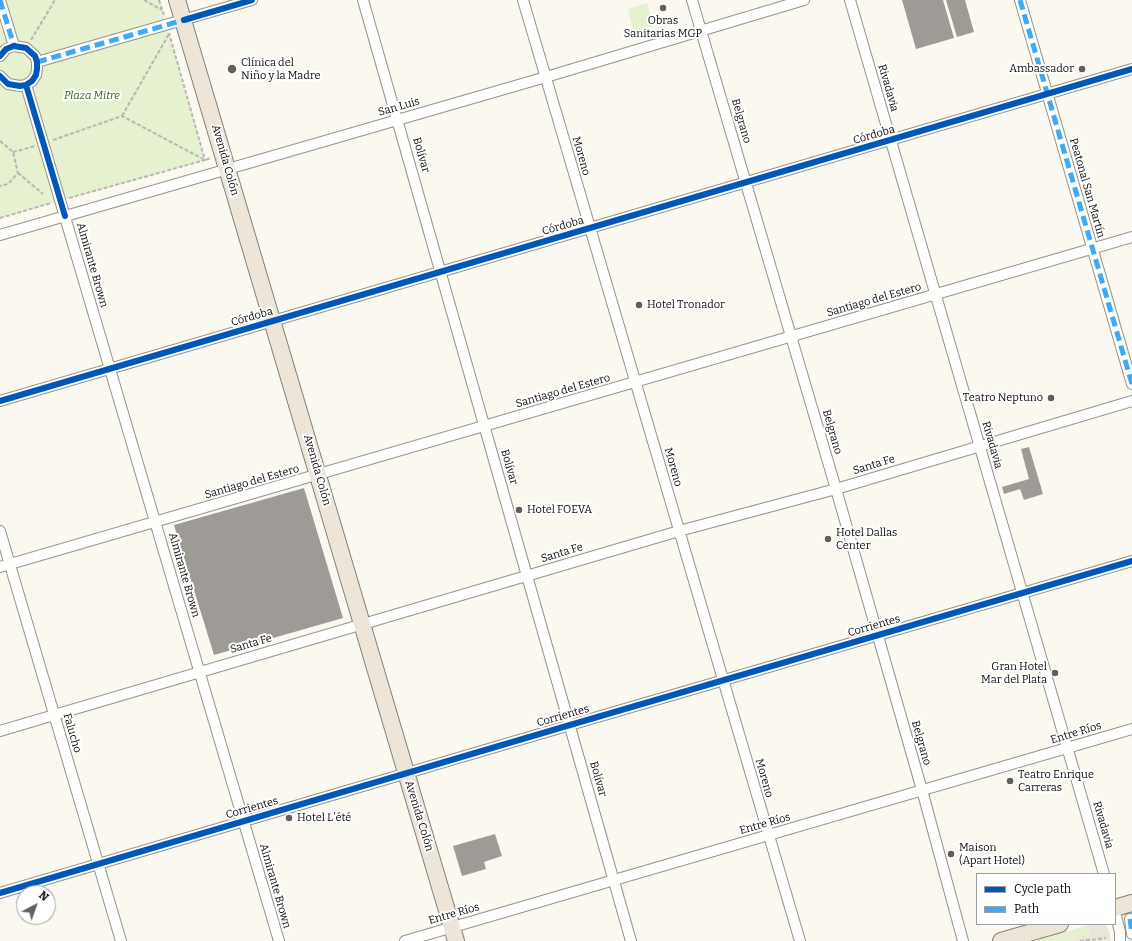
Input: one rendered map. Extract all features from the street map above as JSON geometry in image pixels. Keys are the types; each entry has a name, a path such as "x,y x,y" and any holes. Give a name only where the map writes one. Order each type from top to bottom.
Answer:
{"main road":[{"name":"Avenida Colón","path":"177,0 454,934"},
{"path":"1116,909 1132,923"},
{"path":"1001,941 1057,925"}],"street":[{"path":"0,0 14,46"},
{"path":"37,62 168,30 184,20 252,0"},
{"name":"Bolívar","path":"363,0 632,941"},
{"name":"Moreno","path":"523,0 800,941"},
{"name":"Belgrano","path":"692,0 836,489 922,790 963,941"},
{"name":"San Luis","path":"0,235 228,170 804,0"},
{"name":"Rivadavia","path":"850,0 1104,873"},
{"name":"Peatonal San Martín","path":"1020,0 1132,384"},
{"path":"0,56 6,50 14,46 26,48 35,56 38,69 32,81 20,86 8,84 0,76"},
{"name":"Córdoba","path":"0,401 1132,69"},
{"name":"Almirante Brown","path":"26,84 279,941"},
{"name":"Santiago del Estero","path":"5,566 1132,237"},
{"name":"Santa Fe","path":"0,731 679,531 836,489 1132,401"},
{"name":"Falucho","path":"0,531 5,566 54,715 121,941"},
{"name":"Corrientes","path":"0,893 723,680 1132,562"},
{"name":"Entre Ríos","path":"405,941 454,934 614,880 1068,749 1132,729"},
{"path":"1116,916 1120,932 1120,941"}],"path":[{"path":"26,48 55,0"},
{"path":"144,0 162,10"},
{"path":"159,0 205,160"},
{"path":"13,152 122,116 168,30"},
{"path":"122,116 205,160"},
{"path":"0,141 13,152 18,172 43,194"},
{"path":"0,218 205,160"},
{"path":"0,186 8,184 18,172"},
{"path":"1080,941 1106,938 1103,941"}],"green space":[{"name":"Plaza Mitre","path":"0,0 159,0 205,160 0,218"},
{"path":"647,3 653,27 634,33 628,9"},
{"path":"1088,925 1106,925 1111,941 1034,941"}],"shaded area":[{"path":"1092,925 1106,925 1111,941 1070,941 1090,934 1090,928"}],"building":[{"path":"902,0 943,0 954,38 916,49"},
{"path":"946,0 965,0 974,32 957,37"},
{"path":"1029,447 1043,494 1024,500 1020,489 1004,494 1002,487 1029,479 1021,449"},
{"path":"304,488 343,618 214,655 174,525"},
{"path":"495,834 502,856 484,862 486,869 462,876 453,846"}],"marked path":[{"path":"0,0 14,46"},
{"path":"1020,0 1132,384"},
{"path":"37,62 184,20"},
{"path":"1130,919 1132,934"}],"cycle path":[{"path":"184,20 252,0"},
{"path":"0,56 6,49 14,46 26,48 35,56 37,62 36,75 32,81 26,85 20,86 8,84 0,76"},
{"path":"0,401 1132,69"},
{"path":"26,85 65,216"},
{"path":"0,893 1132,561"}],"place":[{"name":"Obras Sanitarias MGP","path":"663,8"},
{"name":"Clínica del Niño y la Madre","path":"232,69"},
{"name":"Ambassador","path":"1082,69"},
{"name":"Hotel Tronador","path":"639,305"},
{"name":"Teatro Neptuno","path":"1051,398"},
{"name":"Hotel FOEVA","path":"519,510"},
{"name":"Hotel Dallas Center","path":"828,539"},
{"name":"Gran Hotel Mar del Plata","path":"1055,673"},
{"name":"Teatro Enrique Carreras","path":"1010,781"},
{"name":"Hotel L'été","path":"289,818"},
{"name":"Maison (Apart Hotel)","path":"951,854"}]}
